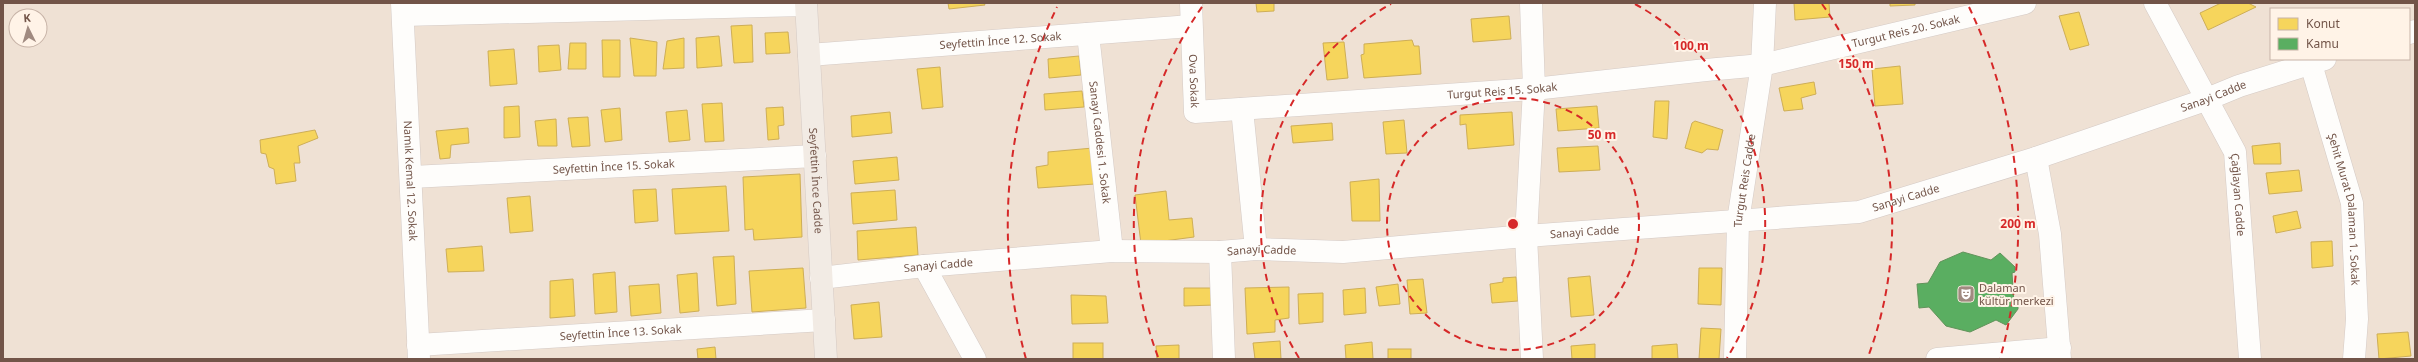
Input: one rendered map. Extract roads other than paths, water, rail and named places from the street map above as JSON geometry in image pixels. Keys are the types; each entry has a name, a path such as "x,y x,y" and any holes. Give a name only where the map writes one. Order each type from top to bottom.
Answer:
{"main road":[{"name":"Seyfettin İnce Cadde","path":"806,4 826,359"}],"street":[{"name":"Ova Sokak","path":"1191,3 1195,112 1242,109"},
{"path":"1531,3 1534,89 1526,236 1532,359"},
{"name":"Turgut Reis Cadde","path":"1736,359 1738,221 1762,65 1764,3"},
{"name":"Turgut Reis 20. Sokak","path":"1762,65 2025,3"},
{"name":"Çağlayan Cadde","path":"2155,3 2205,100 2235,152 2250,359"},
{"path":"403,9 806,4"},
{"name":"Namık Kemal 12. Sokak","path":"403,9 412,177 418,352"},
{"name":"Seyfettin İnce 12. Sokak","path":"809,55 1191,26"},
{"name":"Sanayi Caddesi 1. Sokak","path":"1088,34 1112,250"},
{"name":"Sanayi Cadde","path":"822,278 924,266 1112,250 1220,252 1256,249 1343,252 1526,236 1859,212 2036,158 2205,100 2240,86 2318,61"},
{"name":"Şehit Murat Dalaman 1. Sokak","path":"2318,61 2352,203 2357,319 2354,359"},
{"name":"Turgut Reis 15. Sokak","path":"1242,109 1534,89 1762,65"},
{"path":"1242,109 1256,249"},
{"name":"Seyfettin İnce 15. Sokak","path":"412,177 815,156"},
{"path":"1937,359 2060,353 2050,234 2036,158"},
{"path":"1220,252 1224,359"},
{"path":"924,266 975,359"},
{"name":"Seyfettin İnce 13. Sokak","path":"418,352 824,320"}],"place":[{"name":"Dalaman kültür merkezi","path":"1966,294"}]}
